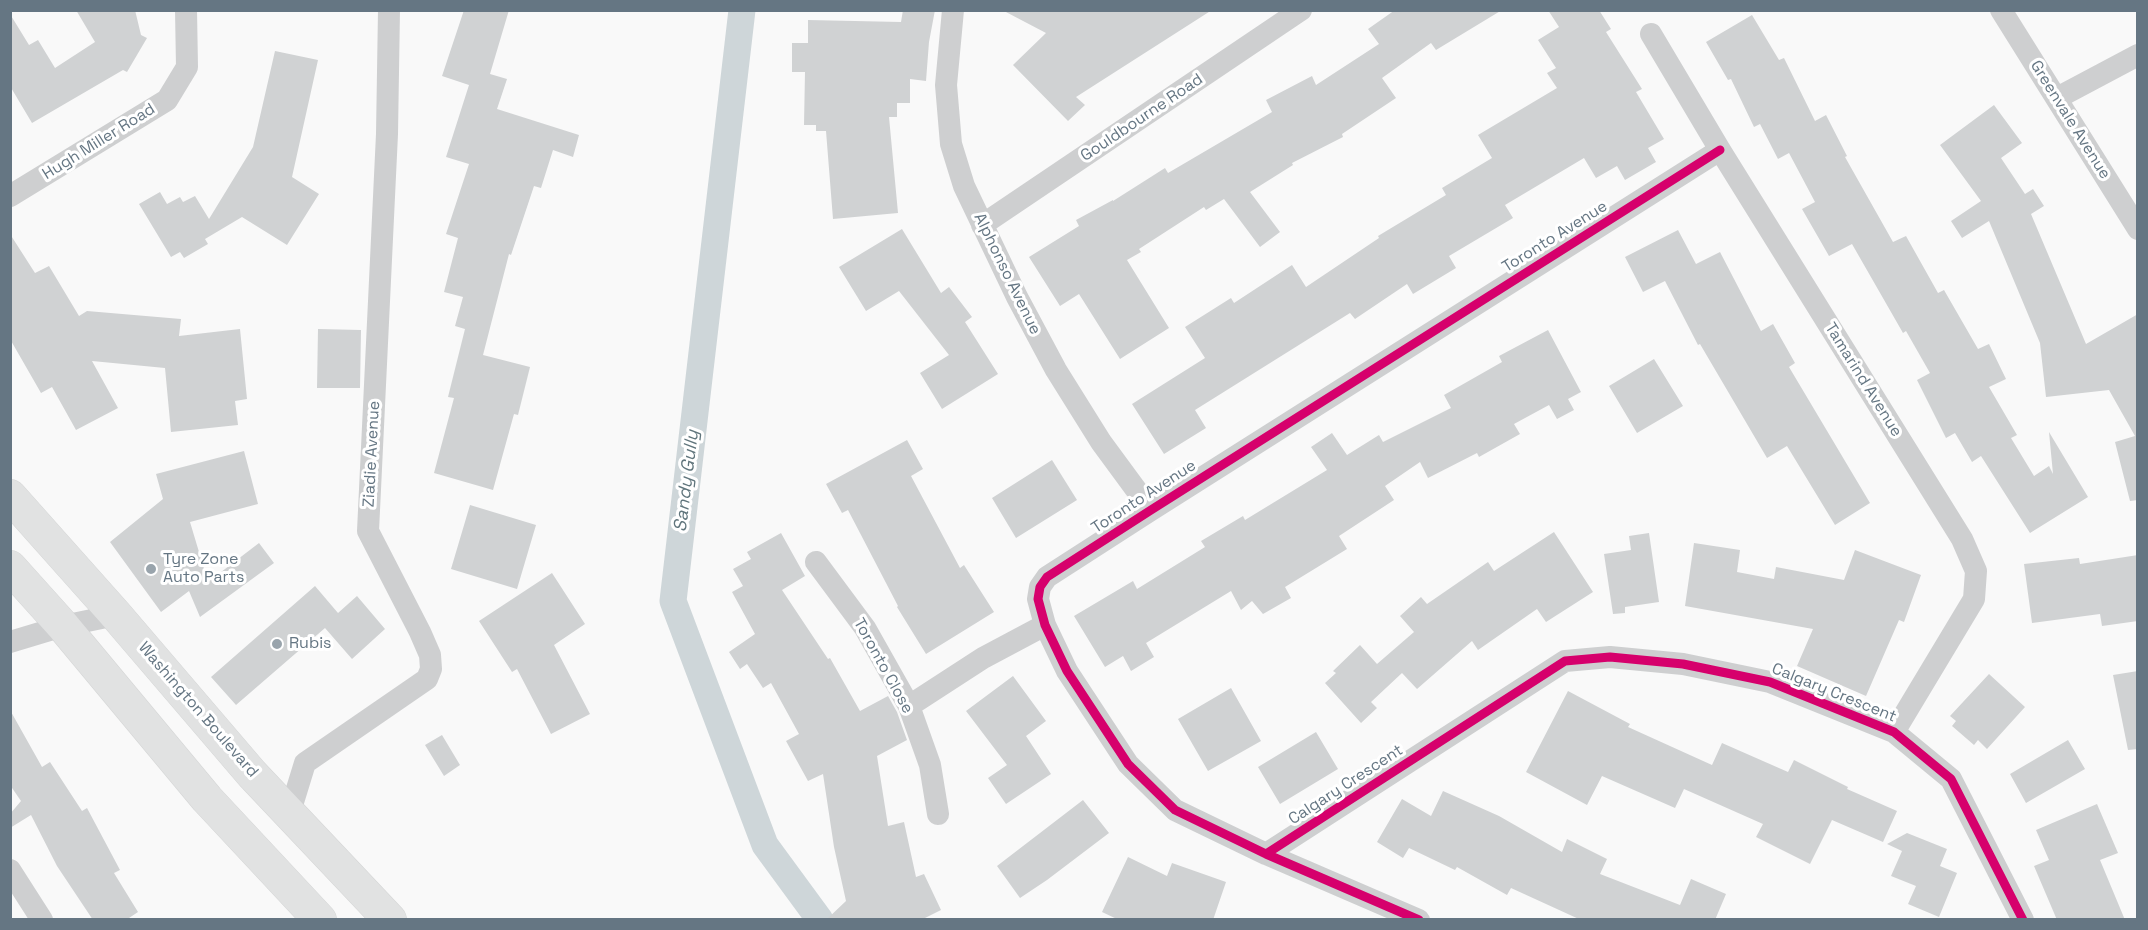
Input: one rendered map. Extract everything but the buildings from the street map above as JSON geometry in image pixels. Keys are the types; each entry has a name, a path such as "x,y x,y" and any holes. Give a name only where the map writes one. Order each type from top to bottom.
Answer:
{"highway":[{"name":"Washington Boulevard","path":"10,496 116,615 252,774 390,920"},
{"path":"10,567 63,626 207,799 320,920"}],"street":[{"name":"Hugh Miller Road","path":"10,196 167,100 188,68 186,10"},
{"name":"Ziadie Avenue","path":"289,815 305,763 427,679 431,669 430,655 420,632 368,531 386,146 389,10"},
{"name":"Alphonso Avenue","path":"954,10 946,85 951,144 963,186 1017,297 1056,370 1101,442 1151,510"},
{"name":"Gouldbourne Road","path":"982,225 1301,10"},
{"name":"Greenvale Avenue","path":"2001,10 2138,230"},
{"name":"Tamarind Avenue","path":"1651,34 1720,150 1962,539 1976,572 1974,599 1894,732"},
{"path":"2057,98 2138,55"},
{"name":"Toronto Avenue","path":"1419,920 1266,854 1175,810 1128,764 1067,670 1045,625 1038,599 1040,587 1047,577 1151,510 1720,150"},
{"name":"Toronto Close","path":"816,562 865,628 909,706 930,765 938,814"},
{"path":"10,642 63,626 116,615"},
{"path":"909,706 983,658 1045,625"},
{"name":"Calgary Crescent","path":"1266,854 1565,661 1610,657 1683,664 1770,682 1894,732 1951,779 2023,920"},
{"path":"10,870 42,920"}],"waterway":[{"name":"Sandy Gully","path":"742,10 673,601 765,845 820,920"}],"cycle path":[{"path":"1419,920 1266,854 1175,810 1128,764 1067,671 1045,625 1038,599 1040,587 1047,577 1151,510 1720,150"},
{"path":"1266,854 1565,661 1610,657 1683,664 1770,682 1894,732 1951,779 2023,920"}],"place":[{"name":"Tyre Zone Auto Parts","path":"151,569"},
{"name":"Rubis","path":"277,644"}]}
